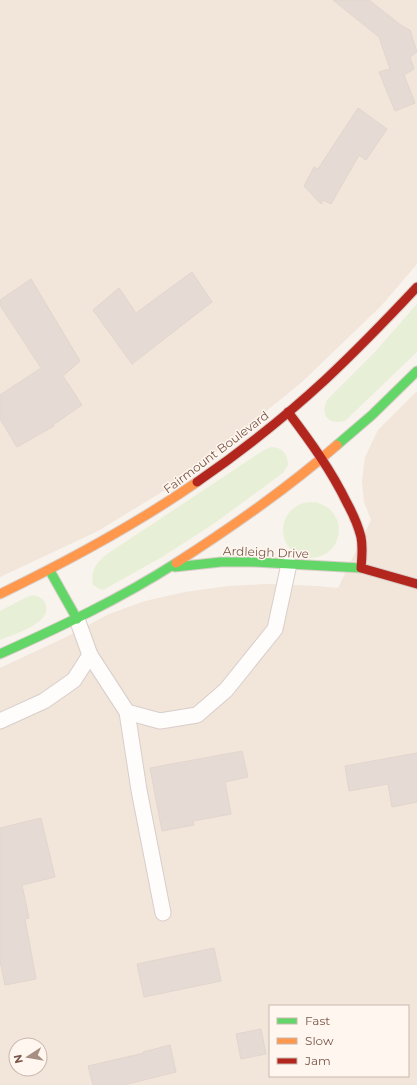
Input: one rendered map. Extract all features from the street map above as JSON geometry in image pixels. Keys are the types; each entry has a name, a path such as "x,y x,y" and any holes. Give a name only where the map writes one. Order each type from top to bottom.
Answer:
{"main road":[{"name":"Fairmount Boulevard","path":"0,594 50,570 118,534 162,507 232,457 268,430 372,335 417,287"},
{"path":"0,654 77,619 170,568 208,544 277,494 323,458 356,430 417,371"},
{"path":"288,412 323,458 339,486 361,535 361,568"},
{"name":"Ardleigh Drive","path":"170,568 221,562 252,562 361,568 417,584"},
{"path":"50,570 77,619"}],"lane":[{"path":"127,712 160,721 197,715 226,690 275,629 289,564"},
{"path":"77,619 90,655 127,712 139,790 163,913"},
{"path":"0,721 44,701 74,680 90,655"}],"shaded area":[{"path":"0,0 417,0 417,264 382,305 302,382 216,452 170,487 98,531 0,577"},
{"path":"417,391 417,1085 0,1085 0,668 64,638 109,614 145,601 185,592 228,586 266,584 338,588 371,520 364,502 362,482 365,457 378,430"}],"green space":[{"path":"417,304 417,352 345,421 334,422 327,418 324,410 327,400 375,352"},
{"path":"271,447 278,448 286,454 288,465 283,473 212,525 162,557 105,589 101,590 93,585 93,571 107,554 264,450"},
{"path":"305,502 317,502 327,506 335,514 339,524 339,536 335,546 327,554 317,558 305,558 295,554 287,546 283,536 283,524 287,514 295,506"},
{"path":"33,595 43,600 45,603 46,610 44,617 31,627 0,640 0,611"}],"building":[{"path":"333,0 369,0 402,26 410,30 417,52 410,57 414,69 404,75 415,103 395,111 379,72 390,69 379,37"},
{"path":"358,108 387,129 366,160 359,155 331,204 323,200 321,204 304,186 314,167 318,169"},
{"path":"192,272 212,302 132,364 93,310 119,288 136,313"},
{"path":"31,279 80,361 63,376 82,405 53,425 54,426 17,447 0,419 0,395 41,368 0,305 0,300"},
{"path":"242,751 248,777 225,782 231,814 193,821 194,825 162,831 150,768"},
{"path":"417,753 417,802 392,807 388,784 349,791 345,766"},
{"path":"41,818 55,877 22,885 29,918 25,919 36,979 5,985 0,961 0,828"},
{"path":"214,948 221,981 144,997 137,964"},
{"path":"261,1029 266,1054 241,1059 236,1034"},
{"path":"170,1045 176,1072 124,1085 93,1085 88,1066 144,1053 143,1052"}],"traffic: fast":[{"path":"337,445 372,415 417,371"},
{"path":"175,567 221,562 252,562 361,568"},
{"path":"0,654 112,600 176,563"},
{"path":"50,571 77,619"}],"traffic: slow":[{"path":"176,563 259,507 299,477 337,445"},
{"path":"0,594 101,542 150,513 197,482"}],"traffic: jam":[{"path":"197,482 263,433 310,394 337,369 417,287"},
{"path":"288,412 327,467 353,515 362,541 361,568 417,584"}]}
